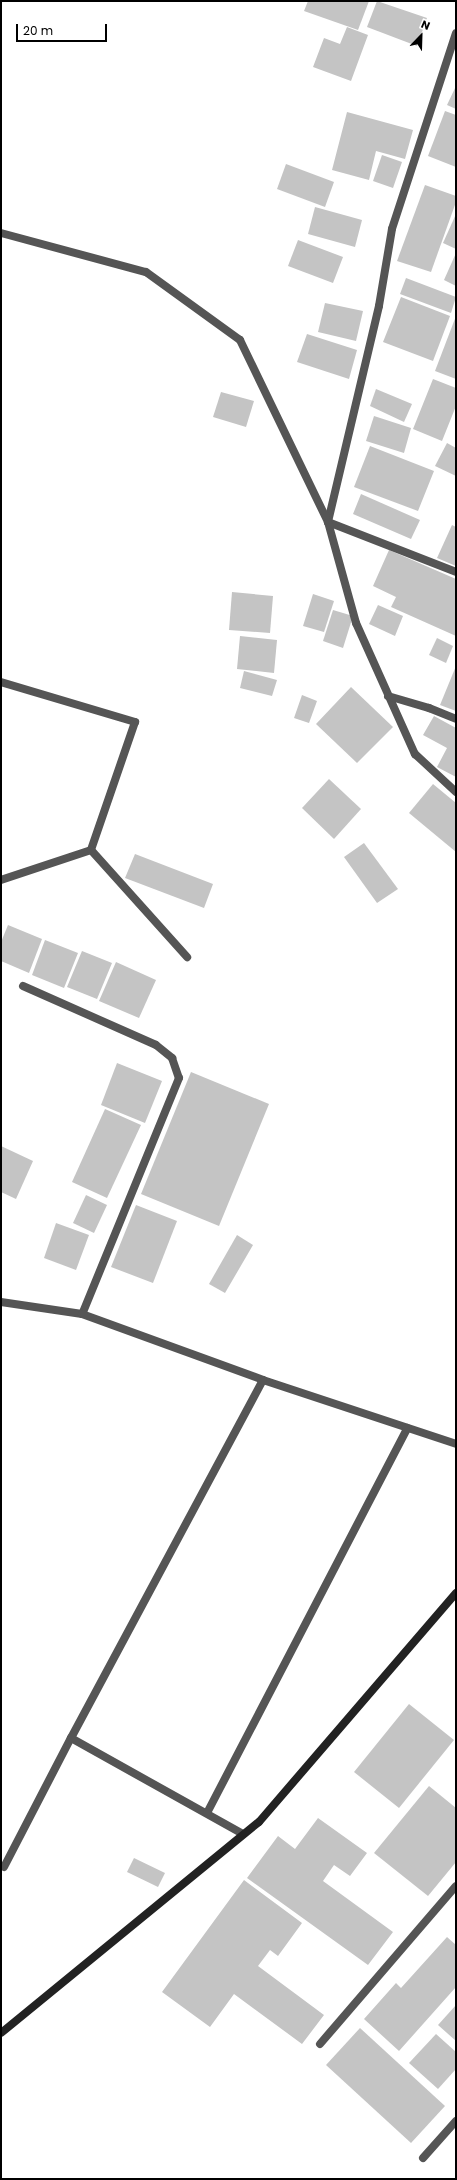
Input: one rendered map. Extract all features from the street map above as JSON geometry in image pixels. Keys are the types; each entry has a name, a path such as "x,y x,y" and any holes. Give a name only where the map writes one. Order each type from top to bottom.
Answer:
{"street":[{"path":"328,522 379,306 392,229 456,33"},
{"path":"1,233 146,272 240,340 328,522 356,623 415,754 456,792"},
{"path":"328,522 456,572"},
{"path":"1,682 135,722 91,850"},
{"path":"388,696 429,708 456,719"},
{"path":"1,880 91,850"},
{"path":"91,850 187,957"},
{"path":"23,986 156,1045 172,1058 179,1078 82,1314"},
{"path":"1,1302 82,1314 263,1380 456,1444"},
{"path":"4,1867 71,1738 263,1380"},
{"path":"207,1813 407,1428"},
{"path":"1,2033 258,1822 456,1593"},
{"path":"71,1738 243,1834"},
{"path":"320,2044 456,1886"},
{"path":"423,2158 456,2121"}],"building":[{"path":"308,1 369,1 358,30 304,11"},
{"path":"377,1 427,18 417,46 367,27"},
{"path":"347,27 368,35 351,81 313,67 324,38 340,44"},
{"path":"456,86 456,109 447,105"},
{"path":"445,111 456,115 456,167 428,156"},
{"path":"347,112 413,130 405,159 376,151 369,180 332,170"},
{"path":"382,155 402,162 393,188 373,181"},
{"path":"286,164 334,182 325,207 277,189"},
{"path":"425,185 456,196 456,202 431,272 397,261"},
{"path":"315,207 362,220 355,247 308,234"},
{"path":"456,214 456,249 443,243"},
{"path":"298,240 343,257 333,283 288,266"},
{"path":"456,253 456,286 444,280"},
{"path":"406,278 456,297 451,313 400,294"},
{"path":"401,297 450,316 433,361 383,342"},
{"path":"325,303 363,311 356,341 318,332"},
{"path":"456,316 456,379 435,371"},
{"path":"307,334 357,350 349,379 297,362"},
{"path":"433,379 456,388 456,406 442,441 413,429"},
{"path":"376,389 412,404 404,422 370,406"},
{"path":"221,392 254,401 246,427 213,417"},
{"path":"374,416 411,428 404,453 366,441"},
{"path":"447,443 456,448 456,476 435,466"},
{"path":"370,446 434,471 418,511 354,487"},
{"path":"361,494 420,520 411,539 353,514"},
{"path":"452,525 456,527 456,566 437,558"},
{"path":"389,550 456,579 456,636 391,607 396,597 373,586"},
{"path":"232,592 273,596 270,633 229,630"},
{"path":"313,594 334,601 324,632 303,626"},
{"path":"378,605 403,616 395,636 369,624"},
{"path":"333,610 353,616 343,648 323,641"},
{"path":"240,636 277,640 274,673 237,669"},
{"path":"437,638 453,646 446,663 429,655"},
{"path":"456,666 456,711 440,705"},
{"path":"244,671 277,680 272,696 240,688"},
{"path":"351,687 393,727 357,763 316,724"},
{"path":"302,695 317,701 309,723 294,718"},
{"path":"434,716 456,728 456,777 437,767 447,748 423,735"},
{"path":"329,779 361,809 334,839 302,808"},
{"path":"433,784 456,803 456,852 409,813"},
{"path":"364,843 398,889 377,903 344,857"},
{"path":"135,854 213,884 204,908 125,878"},
{"path":"8,925 42,939 29,973 1,961 1,942"},
{"path":"45,940 78,953 64,988 32,975"},
{"path":"82,951 112,963 97,999 67,987"},
{"path":"116,962 156,980 139,1018 99,1001"},
{"path":"117,1063 162,1081 145,1123 101,1105"},
{"path":"191,1072 269,1104 219,1226 141,1194"},
{"path":"105,1109 141,1125 107,1198 72,1182"},
{"path":"1,1146 33,1161 16,1199 1,1192"},
{"path":"86,1195 107,1205 94,1233 73,1223"},
{"path":"136,1205 177,1221 153,1283 111,1267"},
{"path":"56,1223 89,1235 76,1270 44,1258"},
{"path":"237,1235 253,1245 225,1293 209,1284"},
{"path":"409,1704 454,1740 399,1808 354,1772"},
{"path":"429,1786 456,1808 456,1862 428,1896 374,1853"},
{"path":"318,1818 367,1853 350,1876 334,1865 323,1881 393,1932 368,1965 247,1878 278,1836 295,1849"},
{"path":"134,1858 165,1873 158,1887 127,1872"},
{"path":"244,1880 302,1923 278,1956 270,1950 258,1966 324,2015 302,2044 234,1994 210,2027 162,1992"},
{"path":"447,1937 456,1945 456,1987 399,2051 364,2019 396,1983 401,1988"},
{"path":"456,2005 456,2041 438,2025"},
{"path":"360,2028 445,2106 411,2143 326,2065"},
{"path":"436,2034 456,2052 456,2069 438,2089 409,2063"}]}
